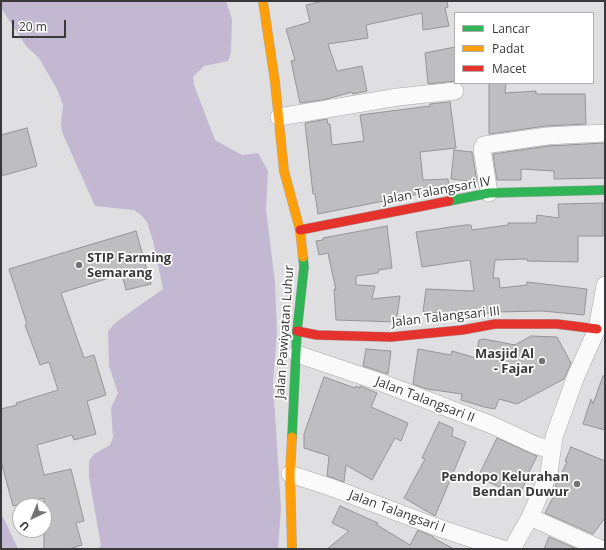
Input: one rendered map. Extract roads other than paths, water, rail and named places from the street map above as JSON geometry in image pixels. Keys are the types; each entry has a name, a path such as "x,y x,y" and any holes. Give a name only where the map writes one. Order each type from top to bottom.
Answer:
{"street":[{"name":"Jalan Pawiyatan Luhur","path":"263,1 279,117 284,171 300,230 304,266 297,344 290,474 292,549"},
{"path":"279,117 398,97 455,91"},
{"path":"489,194 482,149 482,147 486,144 547,136 605,133"},
{"name":"Jalan Talangsari IV","path":"300,230 489,194 605,190"},
{"path":"512,549 530,516 549,473 553,444 562,414 576,376 597,329 605,285"},
{"name":"Jalan Talangsari III","path":"297,344 317,335 391,337 462,330 495,324 557,324 597,329"},
{"name":"Jalan Talangsari II","path":"297,344 380,382 492,425 535,445 553,444"},
{"name":"Jalan Talangsari I","path":"290,474 330,487 442,529 504,549"},
{"path":"530,516 601,549"}],"place":[{"name":"STIP Farming Semarang","path":"79,265"},
{"name":"Masjid Al - Fajar","path":"542,361"},
{"name":"Pendopo Kelurahan Bendan Duwur","path":"577,484"}]}
